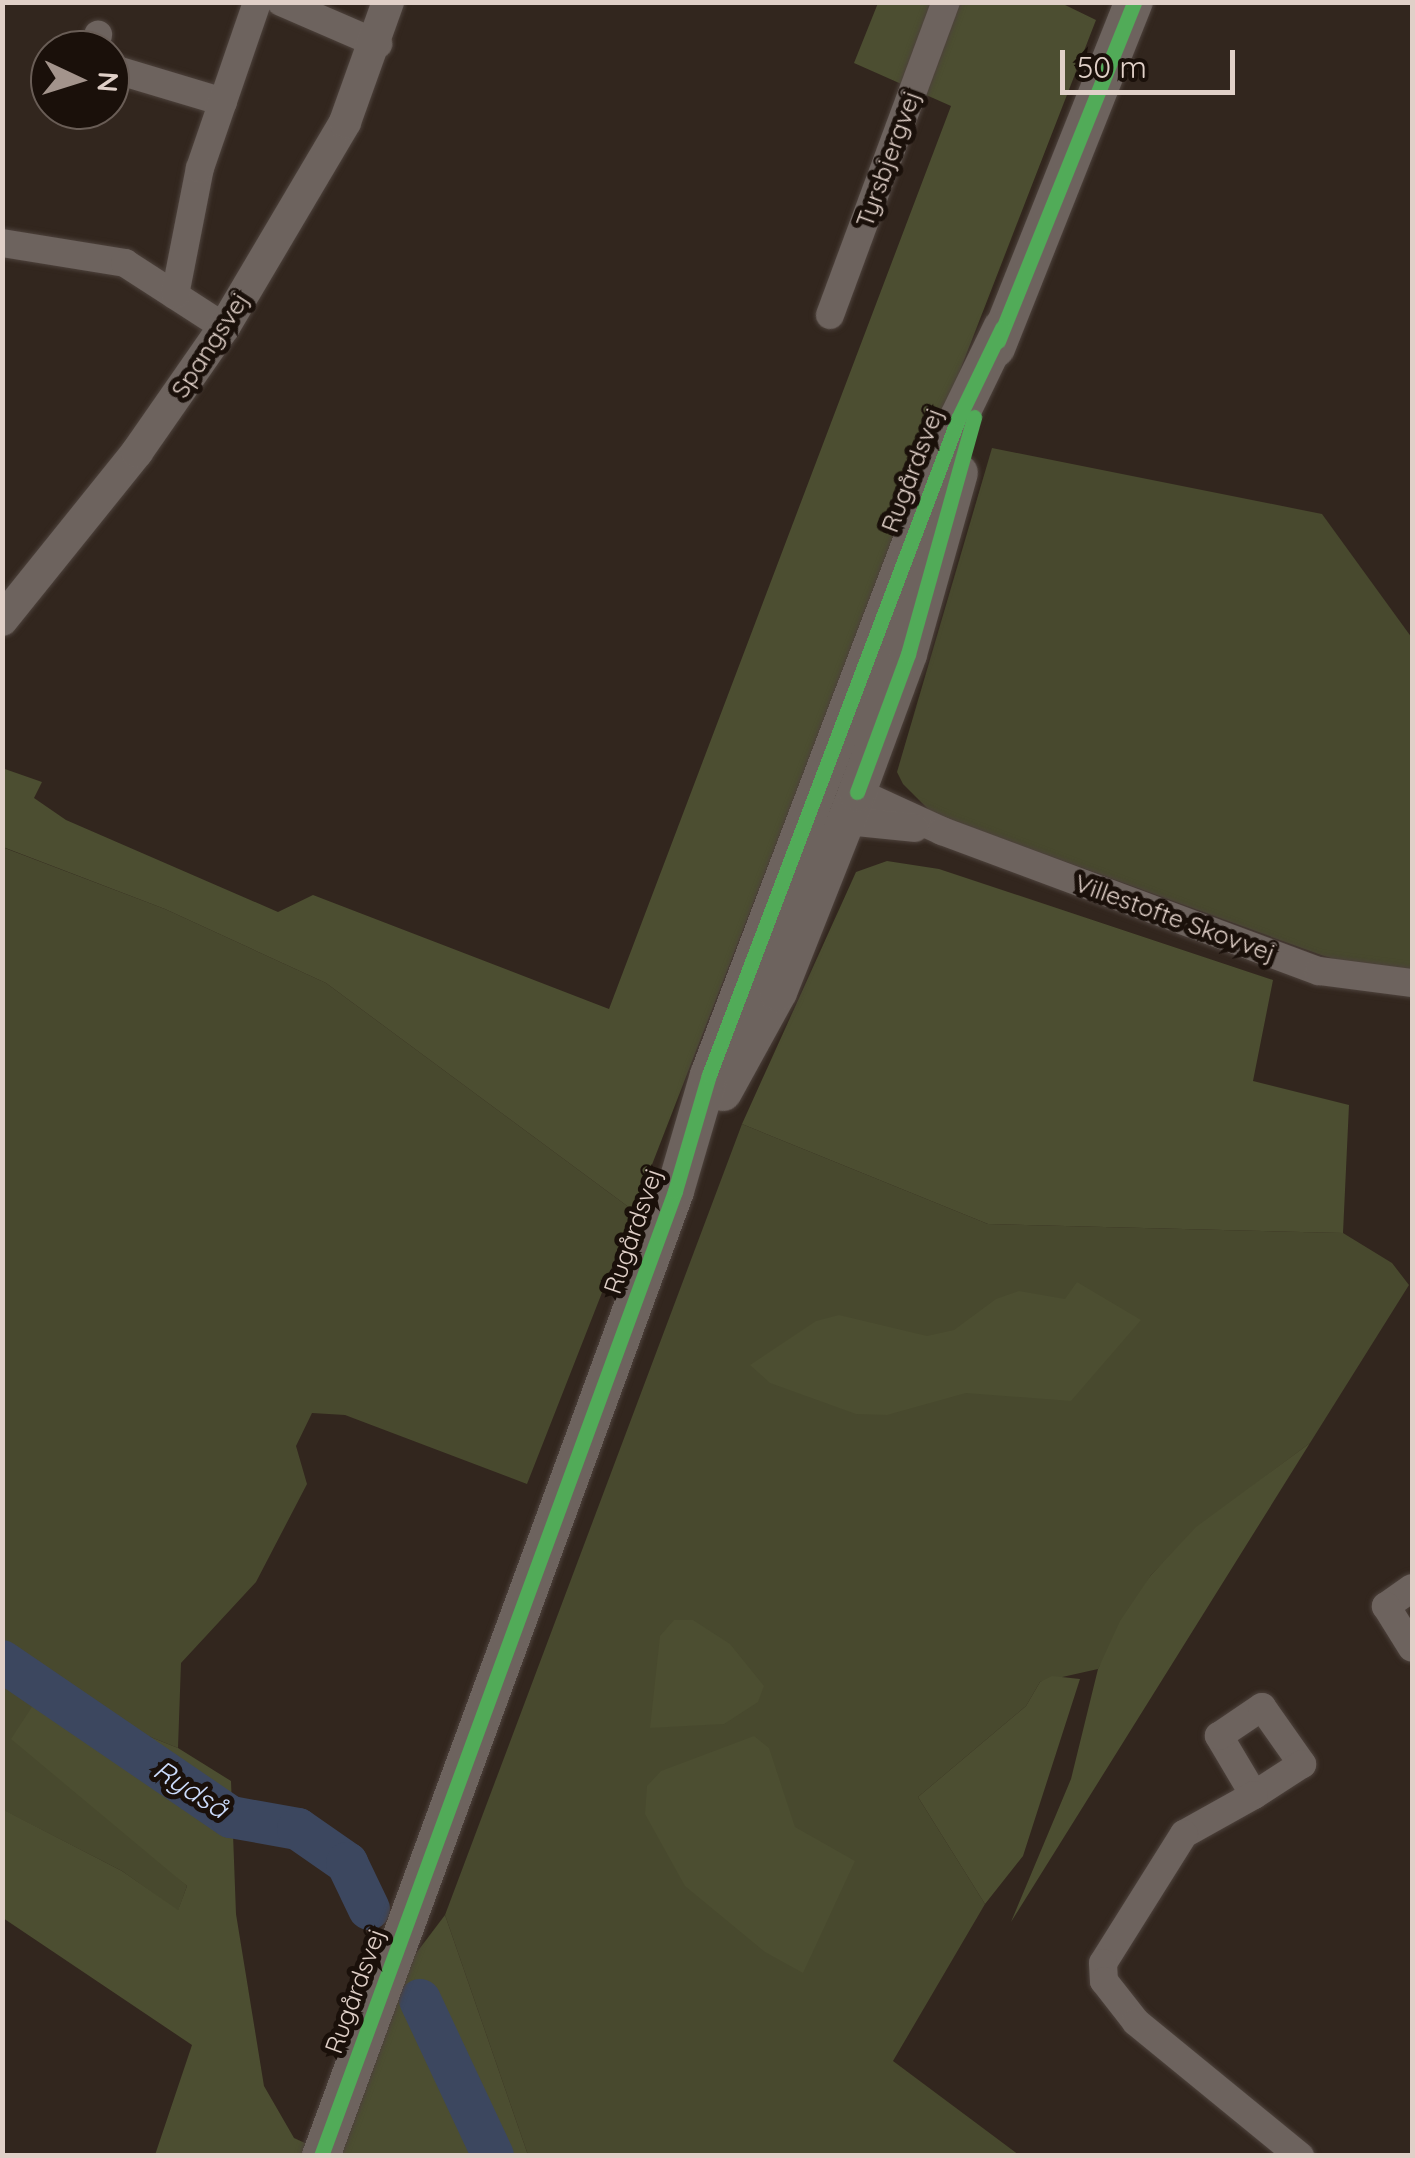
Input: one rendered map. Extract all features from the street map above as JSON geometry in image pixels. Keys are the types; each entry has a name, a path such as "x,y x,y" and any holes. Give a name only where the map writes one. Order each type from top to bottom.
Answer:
{"main road":[{"name":"Rugårdsvej","path":"321,2156 675,1191 778,992 835,797 873,695 884,610 958,419 1002,328 1134,2"},
{"name":"Rugårdsvej","path":"835,797 908,654 1002,328"}],"street":[{"path":"174,295 200,168 257,2"},
{"path":"281,2 378,44"},
{"name":"Spangsvej","path":"2,620 138,452 224,327 345,122 378,44 388,2"},
{"name":"Tyrsbjergvej","path":"830,314 946,2"},
{"path":"130,74 223,102"},
{"path":"2,243 125,264 224,327"},
{"name":"Villestofte Skovvej","path":"835,797 942,831 1319,971 1412,983"},
{"path":"1412,1588 1386,1606 1412,1648"},
{"path":"1254,1795 1184,1834 1103,1963 1104,1981 1136,2022 1300,2156"}],"green space":[{"path":"878,3 1061,3 1096,20 634,1211 326,983 165,909 3,847 2,768 42,782 34,798 66,820 278,912 313,895 609,1009 951,106 854,63"},
{"path":"992,448 1322,514 1412,638 1412,972 1378,972 1321,955 932,813 903,784 897,772"},
{"path":"2,847 165,909 326,983 634,1211 527,1484 345,1415 312,1413 296,1446 307,1484 256,1582 181,1663 178,1748 41,1693 123,1827 187,1886 178,1911 122,1871 3,1810"},
{"path":"887,861 939,869 1273,980 1253,1081 1349,1105 1343,1233 988,1224 742,1124 856,872"},
{"path":"742,1124 988,1224 1343,1233 1392,1263 1409,1285 1310,1443 1197,1528 1151,1575 1098,1669 1040,1682 1026,1706 918,1797 985,1904 893,2061 1019,2155 528,2155 445,1915"},
{"path":"1077,1282 1141,1320 1071,1401 966,1393 887,1415 856,1414 770,1383 750,1365 816,1321 839,1315 927,1336 954,1330 996,1299 1019,1291 1065,1299"},
{"path":"1310,1443 1011,1922 1071,1779 1098,1669 1120,1621 1151,1575 1196,1527"},
{"path":"674,1620 693,1620 730,1644 764,1686 758,1702 724,1724 650,1728 660,1636"},
{"path":"1052,1676 1080,1679 1023,1856 985,1904 918,1797 1026,1706 1040,1682"},
{"path":"41,1693 178,1748 231,1781 236,1914 264,2086 294,2138 331,2155 155,2155 192,2045 3,1918 2,1809 122,1871 178,1910 187,1886 11,1739"},
{"path":"754,1736 769,1748 795,1827 855,1861 803,1973 765,1952 685,1886 645,1814 647,1786 661,1771"},
{"path":"445,1915 528,2155 338,2156 414,1956"}],"waterway":[{"name":"Rydså","path":"2,1661 231,1817 298,1829 347,1863 369,1909"},
{"name":"Rydså","path":"420,2000 493,2156"}],"cycle path":[{"path":"998,341 1134,2"},
{"path":"321,2156 675,1191 709,1075 958,419 1002,328"},
{"path":"857,792 908,654 974,417"}]}
